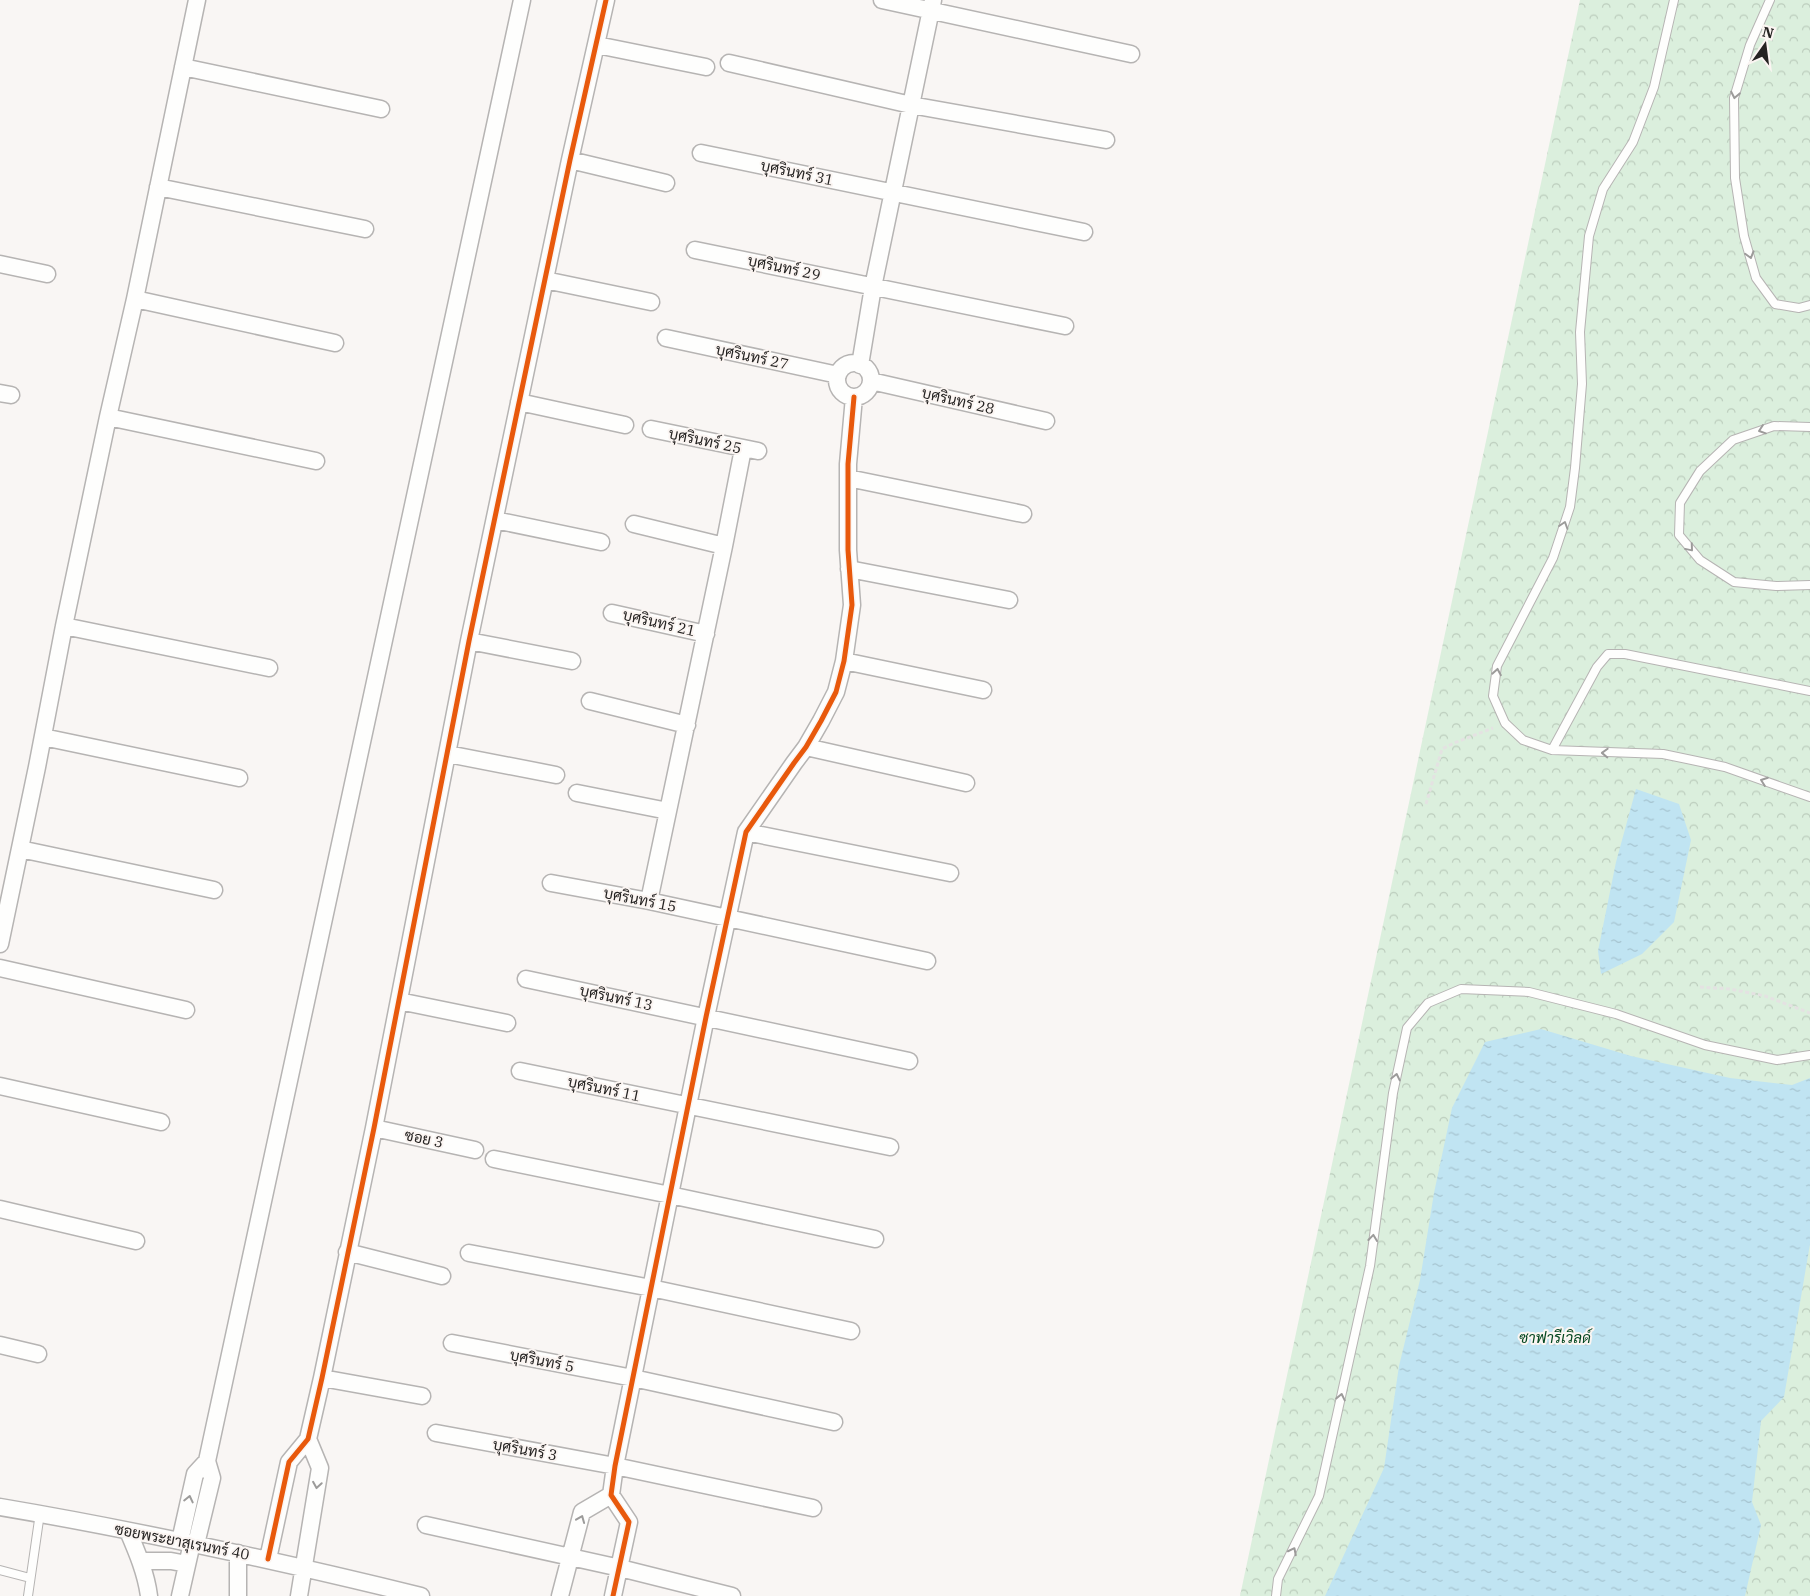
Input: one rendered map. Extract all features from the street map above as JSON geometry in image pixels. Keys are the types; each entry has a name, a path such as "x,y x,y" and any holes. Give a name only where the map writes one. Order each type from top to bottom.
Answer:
{"street":[{"path":"0,944 64,626 197,0"},
{"path":"180,1596 187,1564 189,1543 212,1478 207,1461 522,0"},
{"path":"268,1559 289,1462 308,1439 322,1378 374,1128 469,641 570,160 606,0"},
{"path":"882,0 932,5 1131,54"},
{"path":"860,365 874,287 932,5"},
{"path":"597,45 706,67"},
{"path":"729,63 911,104 1106,140"},
{"path":"183,67 381,109"},
{"name":"บุศรินทร์ 31","path":"701,153 1084,232"},
{"path":"570,160 666,183"},
{"path":"158,187 365,229"},
{"name":"บุศรินทร์ 29","path":"694,250 1065,326"},
{"path":"0,264 47,274"},
{"path":"545,280 651,302"},
{"path":"135,299 335,343"},
{"name":"บุศรินทร์ 27","path":"666,338 838,375"},
{"path":"846,365 860,365 866,368 870,374 871,381 866,393 854,397 848,396 840,389 838,375 846,365"},
{"name":"บุศรินทร์ 28","path":"871,381 1046,420"},
{"path":"613,1596 629,1522 611,1495 615,1466 706,1017 746,832 806,747 836,692 844,661 852,605 849,569 848,478 854,397"},
{"path":"519,402 625,425"},
{"path":"108,417 316,462"},
{"name":"บุศรินทร์ 25","path":"651,429 750,450 724,546"},
{"path":"848,478 1023,514"},
{"path":"495,520 601,542"},
{"path":"634,524 724,546 649,901"},
{"path":"849,569 1009,600"},
{"name":"บุศรินทร์ 21","path":"612,613 706,634"},
{"path":"64,626 268,668"},
{"path":"469,641 572,661"},
{"path":"844,661 983,690"},
{"path":"590,701 687,724"},
{"path":"43,737 239,778"},
{"path":"806,747 966,783"},
{"path":"448,754 556,775"},
{"path":"576,793 668,811"},
{"path":"746,832 950,872"},
{"path":"20,849 214,890"},
{"name":"บุศรินทร์ 15","path":"551,884 649,901 928,961"},
{"path":"0,968 186,1010"},
{"name":"บุศรินทร์ 13","path":"526,979 909,1061"},
{"path":"399,1002 507,1024"},
{"name":"บุศรินทร์ 11","path":"520,1071 890,1147"},
{"path":"0,1086 161,1122"},
{"name":"ซอย 3","path":"374,1128 475,1150"},
{"path":"494,1159 875,1239"},
{"path":"0,1209 136,1241"},
{"path":"347,1252 442,1276"},
{"path":"469,1253 652,1288 851,1331"},
{"name":"บุศรินทร์ 5","path":"452,1343 633,1378 834,1422"},
{"path":"0,1345 38,1354"},
{"path":"322,1378 422,1396"},
{"name":"บุศรินทร์ 3","path":"436,1433 615,1466 813,1508"},
{"path":"299,1596 320,1468 308,1439"},
{"path":"560,1596 582,1512 611,1495"},
{"name":"ซอยพระยาสุเรนทร์ 40","path":"0,1507 40,1513 268,1559 421,1596"},
{"path":"426,1525 570,1556 732,1596"},
{"path":"128,1531 141,1561 149,1596"},
{"path":"238,1553 238,1596"},
{"path":"141,1561 187,1564"}],"lane":[{"path":"1674,0 1654,87 1633,142 1604,189 1589,236 1580,332 1582,384 1570,507 1553,558 1497,666 1493,696 1505,723 1523,740 1552,750 1663,754 1725,767 1810,798"},
{"path":"1770,0 1750,45 1734,98 1735,178 1744,236 1756,278 1775,304 1799,308 1810,305"},
{"path":"1810,427 1774,426 1734,440 1700,471 1680,504 1679,535 1700,560 1734,582 1776,586 1810,585"},
{"path":"1552,750 1597,667 1608,654 1626,654 1810,691"},
{"path":"1276,1596 1278,1579 1319,1496 1370,1266 1393,1093 1407,1028 1428,1003 1461,989 1529,992 1616,1014 1705,1045 1777,1060 1810,1055"},
{"path":"28,1596 40,1513"},
{"path":"0,1570 30,1578"}],"path":[{"path":"1426,804 1442,749 1505,723"},
{"path":"1700,987 1730,989 1765,996 1810,1013"}],"green space":[{"name":"ซาฟารีเวิลด์","path":"1580,0 1810,0 1810,1596 1240,1596"}],"water":[{"path":"1636,789 1679,804 1691,840 1674,922 1642,954 1601,974 1598,951 1616,862"},
{"path":"1541,1029 1631,1056 1730,1078 1792,1085 1810,1078 1810,1244 1784,1397 1761,1421 1752,1502 1761,1525 1745,1596 1325,1596 1384,1468 1399,1366 1420,1280 1434,1193 1452,1108 1485,1042"}],"cycle path":[{"path":"268,1559 289,1462 308,1439 322,1378 374,1128 469,641 570,160 606,0"},
{"path":"613,1596 629,1522 611,1495 615,1466 706,1017 746,832 806,747 821,721 836,692 844,661 852,605 848,550 848,464 854,397"}]}
